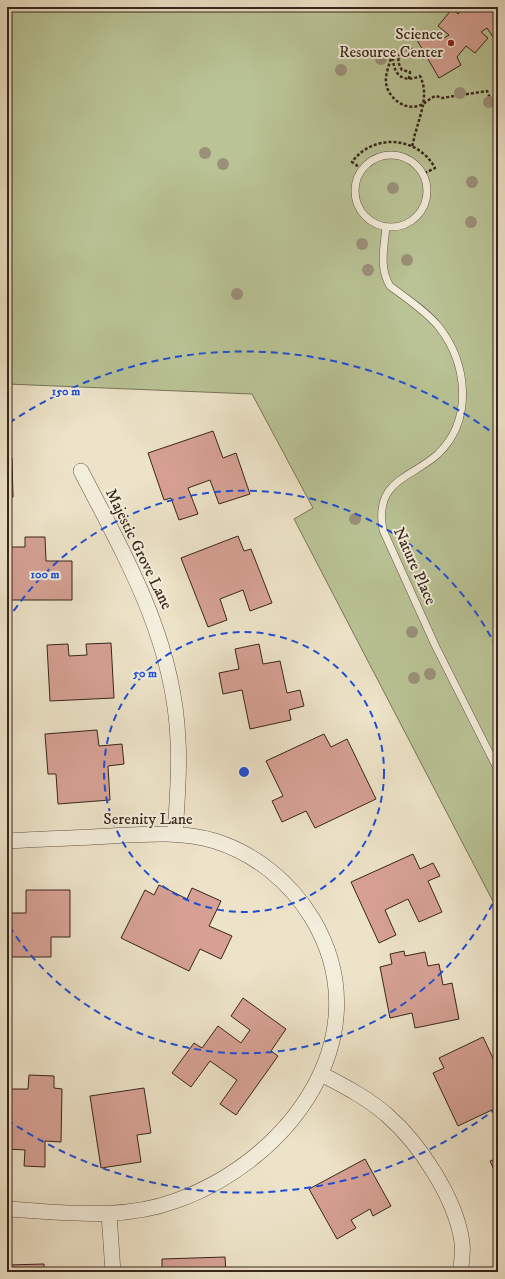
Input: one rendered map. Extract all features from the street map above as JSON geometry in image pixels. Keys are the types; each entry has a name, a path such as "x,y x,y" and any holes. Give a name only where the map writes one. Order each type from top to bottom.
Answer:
{"street":[{"name":"Majestic Grove Lane","path":"81,471 133,571 149,608 161,643 173,694 178,739 178,781 174,834"},
{"name":"Serenity Lane","path":"7,841 174,834 204,838 231,847 246,854 260,862 285,883 305,907 327,950 335,983 336,998 331,1050 321,1074 306,1101 286,1128 260,1153 231,1175 176,1201 142,1211 109,1214 7,1209"},
{"path":"321,1074 359,1095 388,1116 426,1158 447,1196 460,1232 463,1249 460,1272"},
{"path":"109,1214 113,1272"}],"lane":[{"path":"394,155 410,160 416,164 424,174 428,186 428,196 420,214 405,225 386,228 368,220 357,204 355,187 357,179 362,169 378,157 394,155"},
{"name":"Nature Place","path":"386,228 382,259 386,279 390,286 438,325 453,347 461,371 463,396 458,423 446,445 429,461 399,479 388,492 381,515 383,530 435,646 498,770"}],"path":[{"path":"409,79 410,72 402,70 399,65 399,55 401,52 413,49 419,52 423,58 427,57"},
{"path":"412,146 423,104 424,88 420,76 409,79 398,75 394,69 393,59 390,58 386,82 389,93 403,105 416,106 423,104 436,96 442,98 487,92 491,100 498,106"},
{"path":"362,169 352,162 362,151 371,146 391,142 412,146 423,153 435,168 424,174"}],"green space":[{"path":"7,7 498,7 498,911 294,519 313,508 252,394 7,384"}],"building":[{"name":"Science Resource Center","path":"464,7 498,7 498,33 493,37 487,28 481,32 488,38 475,53 466,46 457,57 461,65 439,78 417,40 433,30 439,41 449,35 438,26 452,9 458,14"},
{"path":"213,431 223,458 236,453 250,494 219,504 210,480 188,488 198,514 179,520 171,498 164,500 148,453"},
{"path":"7,458 12,458 13,497 7,497"},
{"path":"238,536 244,551 251,549 272,603 250,611 243,590 220,599 227,620 208,627 181,558"},
{"path":"25,537 45,537 46,561 72,561 72,600 7,600 7,547 25,547"},
{"path":"111,643 114,698 50,701 47,645 68,644 69,656 87,655 86,644"},
{"path":"259,644 263,664 280,661 287,693 300,690 304,706 289,710 291,720 250,729 242,690 223,694 219,673 239,669 235,649"},
{"path":"97,730 99,746 122,744 124,764 108,766 110,800 58,804 56,774 48,774 45,734"},
{"path":"324,734 331,747 347,739 376,799 315,828 306,811 282,822 272,801 283,796 266,761"},
{"path":"413,854 420,869 433,863 440,876 428,881 442,912 419,922 408,899 385,910 396,935 379,943 351,882"},
{"path":"159,885 187,899 192,888 221,901 209,926 232,936 221,959 200,949 189,971 121,938 145,890 154,895"},
{"path":"26,890 70,890 70,937 51,937 51,957 11,957 11,934 7,934 7,913 26,913"},
{"path":"404,951 405,956 425,952 428,966 439,964 443,985 452,983 459,1019 415,1028 412,1013 390,1018 380,967 392,964 390,954"},
{"path":"243,998 286,1029 271,1051 278,1056 236,1115 220,1104 237,1080 210,1061 191,1087 172,1073 194,1043 202,1048 218,1026 241,1043 250,1030 231,1016"},
{"path":"483,1037 498,1069 498,1114 494,1109 458,1126 433,1073 444,1068 439,1058"},
{"path":"29,1075 54,1076 54,1088 62,1089 61,1142 45,1141 45,1167 24,1166 25,1150 7,1149 7,1089 28,1089"},
{"path":"144,1088 151,1133 137,1135 141,1162 101,1168 90,1096"},
{"path":"498,1158 498,1179 490,1161"},
{"path":"365,1159 391,1206 373,1216 370,1209 351,1220 356,1228 337,1239 309,1189"},
{"path":"225,1257 226,1272 162,1272 162,1259"},
{"path":"44,1264 44,1272 7,1272 7,1265"}],"place":[{"name":"Science Resource Center","path":"451,43"}]}
